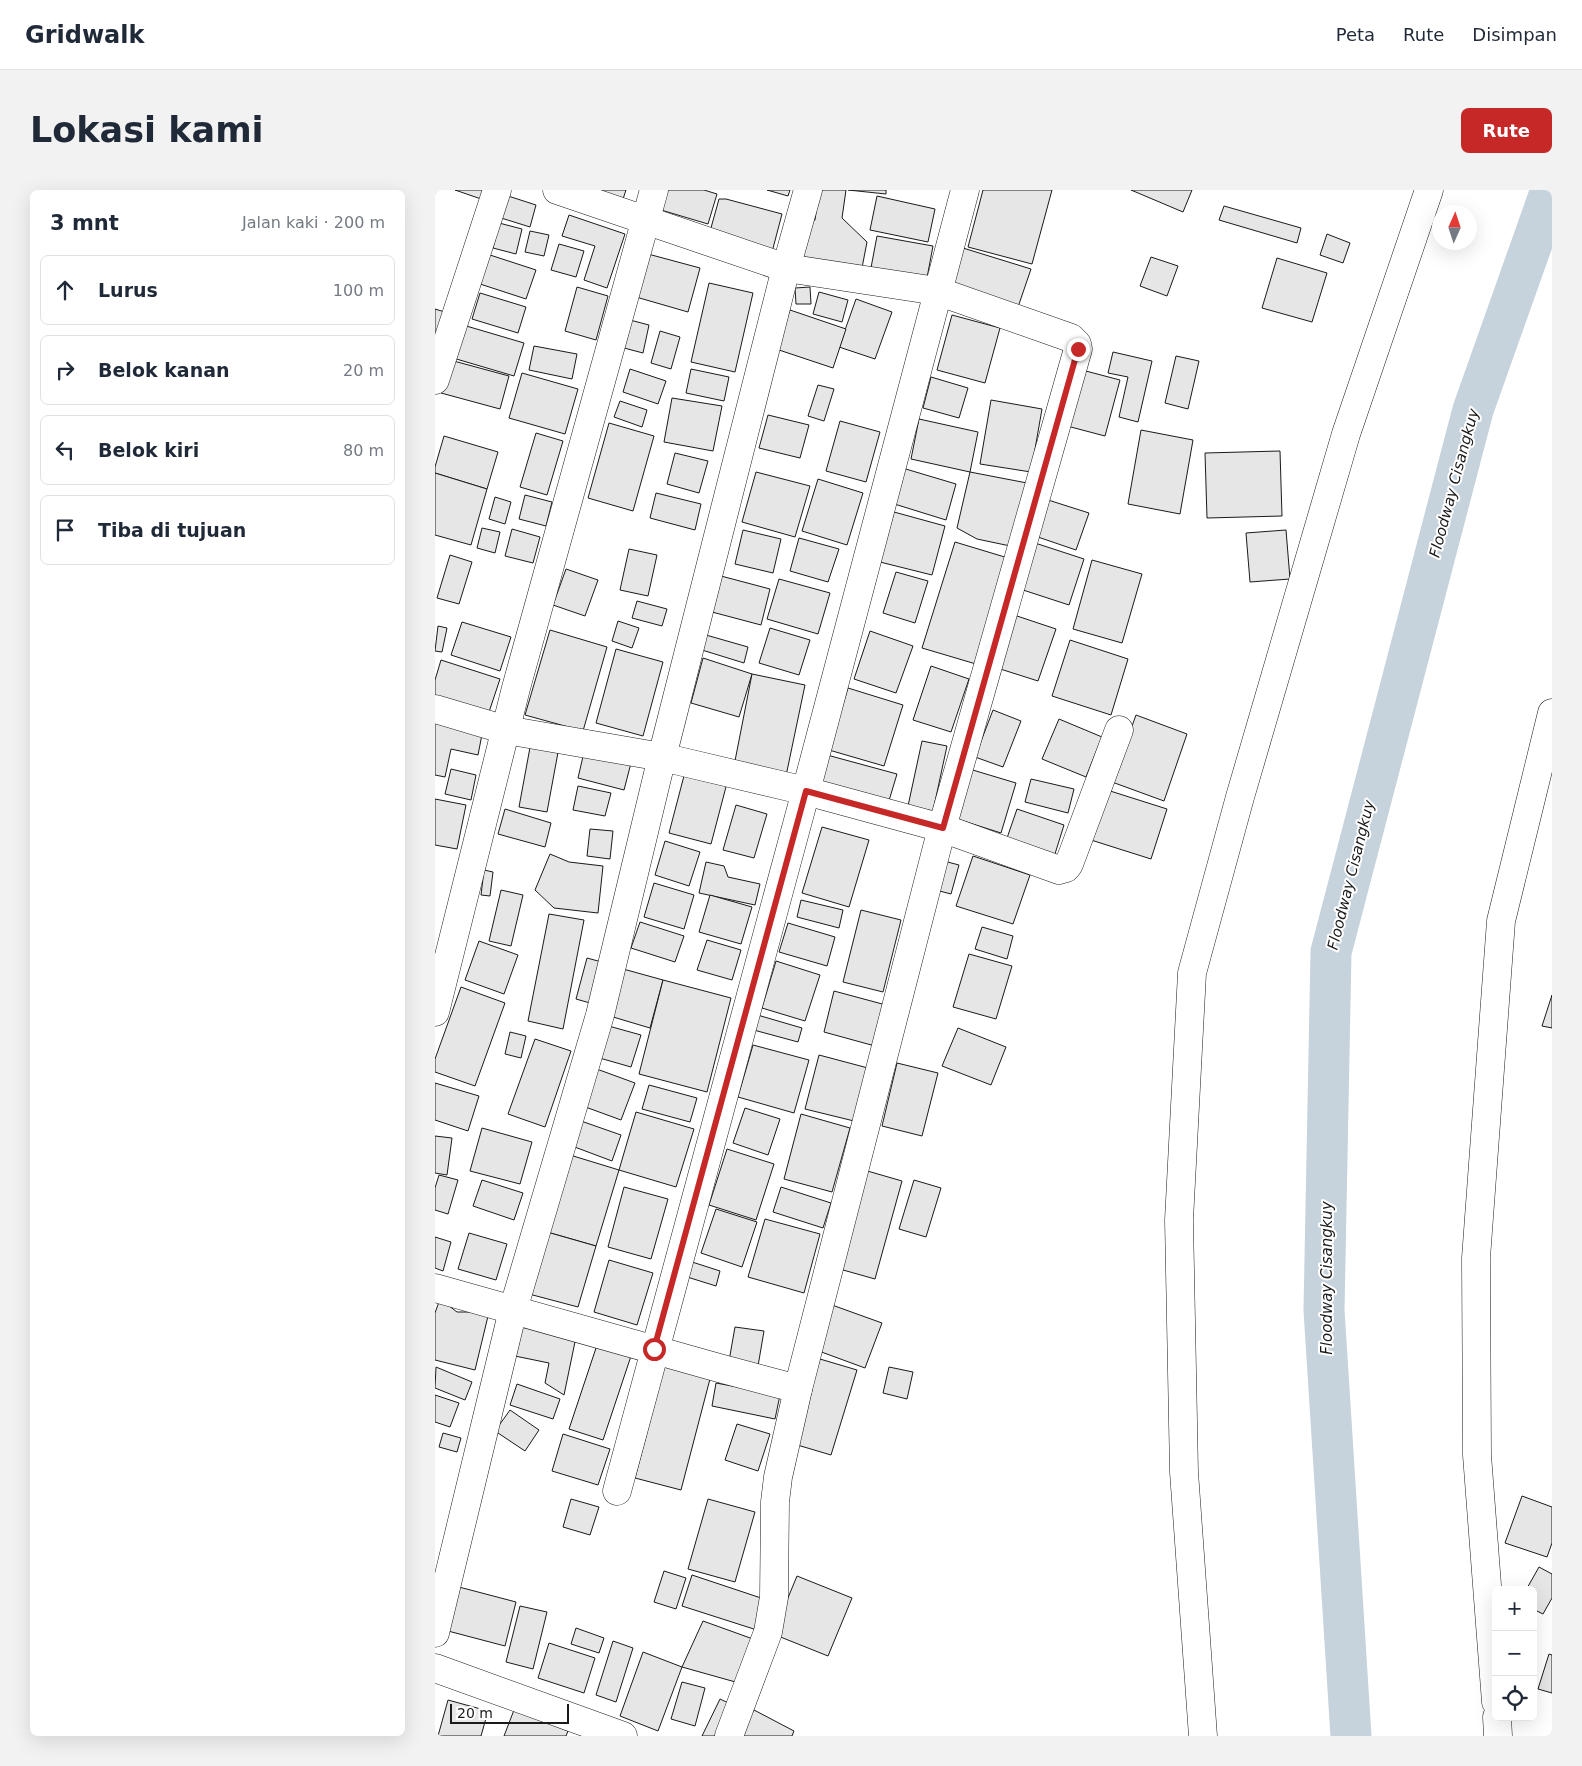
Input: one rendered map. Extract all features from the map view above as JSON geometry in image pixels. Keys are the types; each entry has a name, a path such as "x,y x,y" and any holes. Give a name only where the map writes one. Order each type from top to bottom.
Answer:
{"street":[{"path":"435,380 497,190"},
{"path":"557,190 786,268 937,291 1071,338 1077,344 1078,349 943,828 798,1389 778,1477 775,1502 774,1597 768,1632 729,1736"},
{"path":"435,1012 516,688 654,190"},
{"path":"435,1633 513,1310 600,1015 662,757 786,268 808,190"},
{"path":"617,1491 806,791 965,190"},
{"path":"1203,1736 1184,1472 1179,1230 1191,973 1240,797 1346,434 1429,190"},
{"path":"435,709 506,730 662,757 806,791 943,828 1059,870 1066,868 1119,730"},
{"path":"1494,1676 1477,1455 1476,1258 1501,921 1552,713"},
{"path":"435,1288 798,1389"},
{"path":"435,1668 623,1736"},
{"path":"1497,1721 1498,1736"}],"building":[{"path":"455,190 488,190 484,200"},
{"path":"585,190 626,190 622,202"},
{"path":"667,190 704,190 717,194 708,224 661,210"},
{"path":"767,190 790,190 788,196"},
{"path":"819,190 846,190 842,218 867,242 861,273 797,262 804,226 815,220"},
{"path":"848,190 886,190 886,194"},
{"path":"983,190 1052,190 1032,264 968,247"},
{"path":"1131,190 1192,190 1183,212"},
{"path":"505,195 536,205 530,227 498,217"},
{"path":"877,196 935,209 928,242 870,230"},
{"path":"719,199 726,199 782,214 772,252 709,235"},
{"path":"1224,206 1301,228 1297,243 1219,220"},
{"path":"569,215 625,234 607,288 584,280 595,246 562,236"},
{"path":"499,223 522,229 516,254 493,248"},
{"path":"530,231 549,235 544,256 525,252"},
{"path":"1327,234 1350,243 1343,263 1320,255"},
{"path":"877,236 933,246 926,283 870,273"},
{"path":"559,244 584,251 576,277 551,270"},
{"path":"963,248 1031,269 1017,310 950,289"},
{"path":"648,254 700,268 688,312 636,297"},
{"path":"490,255 536,270 526,299 480,284"},
{"path":"1151,257 1178,266 1167,296 1140,286"},
{"path":"1277,258 1327,273 1312,322 1262,308"},
{"path":"709,283 753,293 735,372 691,362"},
{"path":"577,287 608,296 596,340 565,331"},
{"path":"810,287 811,304 796,304 795,288"},
{"path":"819,292 848,300 842,322 813,314"},
{"path":"480,293 526,307 518,333 472,319"},
{"path":"856,299 892,312 875,359 839,347"},
{"path":"435,309 448,313 435,357"},
{"path":"790,310 846,329 833,368 776,349"},
{"path":"952,315 1000,328 985,383 937,370"},
{"path":"630,320 649,325 643,353 624,348"},
{"path":"463,325 524,343 514,376 453,358"},
{"path":"660,331 680,337 671,369 651,363"},
{"path":"534,346 577,354 572,379 529,370"},
{"path":"1113,352 1152,361 1138,422 1119,417 1128,377 1108,373"},
{"path":"1176,356 1199,361 1188,409 1165,403"},
{"path":"450,360 509,376 500,409 441,393"},
{"path":"630,369 666,381 658,404 623,392"},
{"path":"691,369 729,377 724,401 686,393"},
{"path":"1082,370 1120,380 1105,436 1067,426"},
{"path":"522,373 578,389 565,434 509,418"},
{"path":"931,377 968,388 959,418 923,408"},
{"path":"818,385 834,389 824,421 808,416"},
{"path":"672,398 722,406 713,451 664,442"},
{"path":"991,400 1042,409 1031,472 980,464"},
{"path":"620,401 647,410 642,427 614,417"},
{"path":"768,415 809,425 800,458 759,448"},
{"path":"919,419 978,432 970,472 911,459"},
{"path":"840,421 880,432 866,482 826,471"},
{"path":"609,423 654,436 633,511 588,498"},
{"path":"1141,430 1193,440 1180,514 1128,504"},
{"path":"536,433 563,441 547,495 520,487"},
{"path":"444,436 498,452 487,489 435,473"},
{"path":"1280,451 1282,516 1207,518 1205,453"},
{"path":"675,453 708,461 699,493 667,484"},
{"path":"899,467 956,484 946,520 888,502"},
{"path":"756,472 810,486 795,537 742,522"},
{"path":"970,472 1027,483 1015,547 977,539 957,528"},
{"path":"435,473 487,489 471,545 435,535"},
{"path":"818,479 863,493 847,545 802,531"},
{"path":"656,493 701,504 695,530 650,518"},
{"path":"525,495 552,502 546,526 519,519"},
{"path":"495,497 511,502 505,524 489,519"},
{"path":"1045,499 1089,513 1076,550 1032,535"},
{"path":"894,512 945,526 932,575 880,562"},
{"path":"482,528 500,532 495,553 477,548"},
{"path":"512,529 540,537 533,563 505,556"},
{"path":"743,530 781,539 773,573 735,564"},
{"path":"1286,530 1290,579 1250,582 1246,533"},
{"path":"799,538 839,549 828,582 790,571"},
{"path":"955,542 1008,558 976,664 922,648"},
{"path":"1035,543 1084,559 1069,605 1020,589"},
{"path":"629,549 657,555 648,596 620,590"},
{"path":"450,555 472,562 459,604 437,598"},
{"path":"1092,560 1142,574 1122,643 1073,629"},
{"path":"566,569 598,580 585,616 553,605"},
{"path":"896,572 928,581 915,623 883,613"},
{"path":"721,576 770,589 761,625 712,612"},
{"path":"779,579 830,593 818,634 767,619"},
{"path":"637,601 667,609 662,626 632,618"},
{"path":"1011,614 1056,629 1038,681 994,667"},
{"path":"618,621 639,628 632,648 612,641"},
{"path":"462,622 511,637 500,671 451,655"},
{"path":"438,626 447,628 442,652 435,651"},
{"path":"770,628 810,640 799,675 759,663"},
{"path":"550,630 607,647 583,731 525,715"},
{"path":"870,631 913,646 896,693 854,679"},
{"path":"706,635 748,647 744,663 702,650"},
{"path":"1070,640 1128,659 1111,715 1052,696"},
{"path":"616,649 663,662 643,736 596,723"},
{"path":"703,658 752,674 739,717 691,703"},
{"path":"441,660 500,679 487,718 435,701 435,680"},
{"path":"931,666 969,679 951,732 913,720"},
{"path":"752,674 805,685 786,776 734,766"},
{"path":"848,688 903,705 884,766 829,750"},
{"path":"993,710 1021,721 1003,767 975,757"},
{"path":"435,713 484,724 478,755 451,749 445,777 435,775"},
{"path":"1136,715 1187,734 1164,801 1112,782"},
{"path":"1059,719 1102,737 1086,777 1042,759"},
{"path":"922,741 947,746 933,811 908,806"},
{"path":"531,742 559,747 547,812 519,807"},
{"path":"584,752 631,763 624,790 578,778"},
{"path":"827,755 897,774 888,804 818,784"},
{"path":"966,768 1016,783 1001,833 951,817"},
{"path":"451,769 476,775 471,800 445,794"},
{"path":"685,772 727,783 711,844 669,833"},
{"path":"1031,779 1074,789 1068,813 1025,802"},
{"path":"578,786 611,793 605,816 573,810"},
{"path":"1107,790 1167,809 1151,859 1091,840"},
{"path":"435,799 466,805 457,849 435,845"},
{"path":"736,805 767,814 754,858 723,850"},
{"path":"505,809 551,823 545,847 498,834"},
{"path":"1017,809 1064,825 1054,857 1006,841"},
{"path":"822,827 869,840 849,907 802,893"},
{"path":"590,829 613,831 610,859 587,856"},
{"path":"665,841 700,852 689,886 655,875"},
{"path":"550,854 569,862 603,866 598,913 554,908 535,890"},
{"path":"973,856 1030,875 1013,924 956,906"},
{"path":"940,860 959,865 951,894 932,889"},
{"path":"706,862 724,866 728,877 760,884 755,905 699,893"},
{"path":"484,870 493,872 490,896 481,895"},
{"path":"654,883 694,895 684,929 644,917"},
{"path":"501,890 523,895 511,946 489,941"},
{"path":"710,895 752,907 741,944 699,932"},
{"path":"801,900 843,910 839,928 797,917"},
{"path":"861,910 901,920 883,992 843,982"},
{"path":"549,914 584,920 563,1029 528,1021"},
{"path":"640,922 684,936 675,962 631,948"},
{"path":"788,923 835,937 827,966 779,952"},
{"path":"982,927 1013,936 1007,959 975,949"},
{"path":"707,940 741,950 732,980 697,970"},
{"path":"479,941 518,955 504,994 465,980"},
{"path":"969,954 1012,966 996,1019 953,1007"},
{"path":"587,958 609,964 597,1005 576,999"},
{"path":"776,961 820,975 805,1021 762,1008"},
{"path":"616,967 663,980 650,1028 603,1014"},
{"path":"663,980 731,998 707,1092 639,1074"},
{"path":"461,987 505,1003 475,1086 435,1072 435,1059"},
{"path":"834,991 886,1005 875,1046 824,1032"},
{"path":"1552,995 1552,1028 1542,1026"},
{"path":"754,1014 802,1028 798,1042 750,1029"},
{"path":"605,1025 641,1035 631,1067 596,1057"},
{"path":"958,1028 1006,1047 991,1085 942,1066"},
{"path":"510,1032 526,1036 521,1058 505,1054"},
{"path":"535,1039 571,1051 545,1127 508,1114"},
{"path":"753,1045 809,1060 794,1113 738,1097"},
{"path":"819,1055 868,1068 854,1121 805,1109"},
{"path":"897,1063 938,1073 922,1136 882,1126"},
{"path":"594,1068 635,1083 621,1120 580,1105"},
{"path":"435,1083 479,1096 468,1131 435,1120"},
{"path":"649,1085 697,1098 690,1122 642,1109"},
{"path":"745,1108 780,1119 768,1155 733,1143"},
{"path":"636,1112 694,1129 676,1187 619,1170"},
{"path":"801,1114 850,1128 832,1192 784,1179"},
{"path":"581,1121 621,1135 612,1161 572,1146"},
{"path":"482,1128 532,1142 520,1184 470,1171"},
{"path":"435,1136 452,1138 447,1175 435,1173"},
{"path":"727,1149 774,1164 756,1220 709,1205"},
{"path":"570,1155 619,1170 596,1246 547,1232"},
{"path":"864,1170 902,1181 875,1279 836,1268"},
{"path":"439,1175 458,1180 448,1214 435,1210 435,1188"},
{"path":"482,1180 523,1193 514,1220 473,1206"},
{"path":"914,1180 941,1188 926,1237 899,1229"},
{"path":"624,1187 668,1199 651,1259 608,1247"},
{"path":"781,1187 831,1203 823,1228 773,1212"},
{"path":"716,1209 757,1222 742,1267 701,1253"},
{"path":"765,1219 820,1234 804,1293 748,1277"},
{"path":"547,1232 596,1246 578,1307 529,1294"},
{"path":"469,1233 507,1244 496,1280 458,1269"},
{"path":"435,1237 451,1242 443,1271 435,1268"},
{"path":"609,1260 653,1273 637,1325 594,1312"},
{"path":"689,1261 720,1271 716,1286 684,1276"},
{"path":"440,1299 457,1312 489,1312 475,1370 435,1360 435,1313"},
{"path":"832,1305 882,1323 865,1368 816,1350"},
{"path":"516,1326 576,1337 564,1395 545,1383 549,1363 510,1355"},
{"path":"735,1327 764,1331 758,1366 729,1361"},
{"path":"597,1345 631,1356 603,1440 569,1429"},
{"path":"820,1359 857,1370 831,1455 794,1444"},
{"path":"665,1364 711,1375 681,1490 635,1478"},
{"path":"436,1367 472,1382 465,1400 435,1388"},
{"path":"889,1367 913,1372 907,1399 883,1393"},
{"path":"716,1383 780,1395 775,1419 712,1406"},
{"path":"517,1384 560,1399 553,1419 510,1405"},
{"path":"435,1395 459,1403 450,1427 435,1422"},
{"path":"510,1410 539,1430 525,1451 495,1431"},
{"path":"737,1424 770,1434 758,1471 725,1460"},
{"path":"443,1433 461,1438 457,1452 439,1447"},
{"path":"563,1434 610,1449 598,1485 552,1471"},
{"path":"1522,1496 1552,1507 1552,1543 1547,1557 1505,1543"},
{"path":"571,1499 599,1507 590,1535 563,1527"},
{"path":"708,1499 755,1512 735,1582 688,1569"},
{"path":"1539,1567 1552,1574 1552,1598 1543,1614 1537,1611 1537,1586 1528,1586"},
{"path":"664,1571 686,1578 676,1609 654,1602"},
{"path":"692,1575 770,1601 760,1631 682,1606"},
{"path":"797,1576 852,1598 828,1656 773,1634"},
{"path":"459,1587 516,1602 505,1646 448,1631"},
{"path":"520,1606 547,1612 533,1669 506,1662"},
{"path":"703,1621 753,1639 739,1683 682,1667"},
{"path":"576,1628 604,1638 599,1653 571,1644"},
{"path":"613,1641 633,1648 616,1702 596,1695"},
{"path":"549,1643 595,1658 584,1693 538,1678"},
{"path":"643,1652 682,1667 658,1731 620,1716"},
{"path":"1549,1654 1552,1655 1552,1693 1538,1689"},
{"path":"682,1682 705,1688 695,1726 671,1719"},
{"path":"720,1699 737,1707 723,1736 702,1736"},
{"path":"448,1700 488,1711 481,1736 438,1736"},
{"path":"514,1710 568,1731 566,1736 504,1736"},
{"path":"754,1710 794,1731 792,1736 739,1736"}],"waterway":[{"name":"Floodway Cisangkuy","path":"1351,1736 1324,1310 1331,952 1473,410 1551,190"}],"route":[{"path":"654,1349 806,791 943,828 1078,349"}]}
